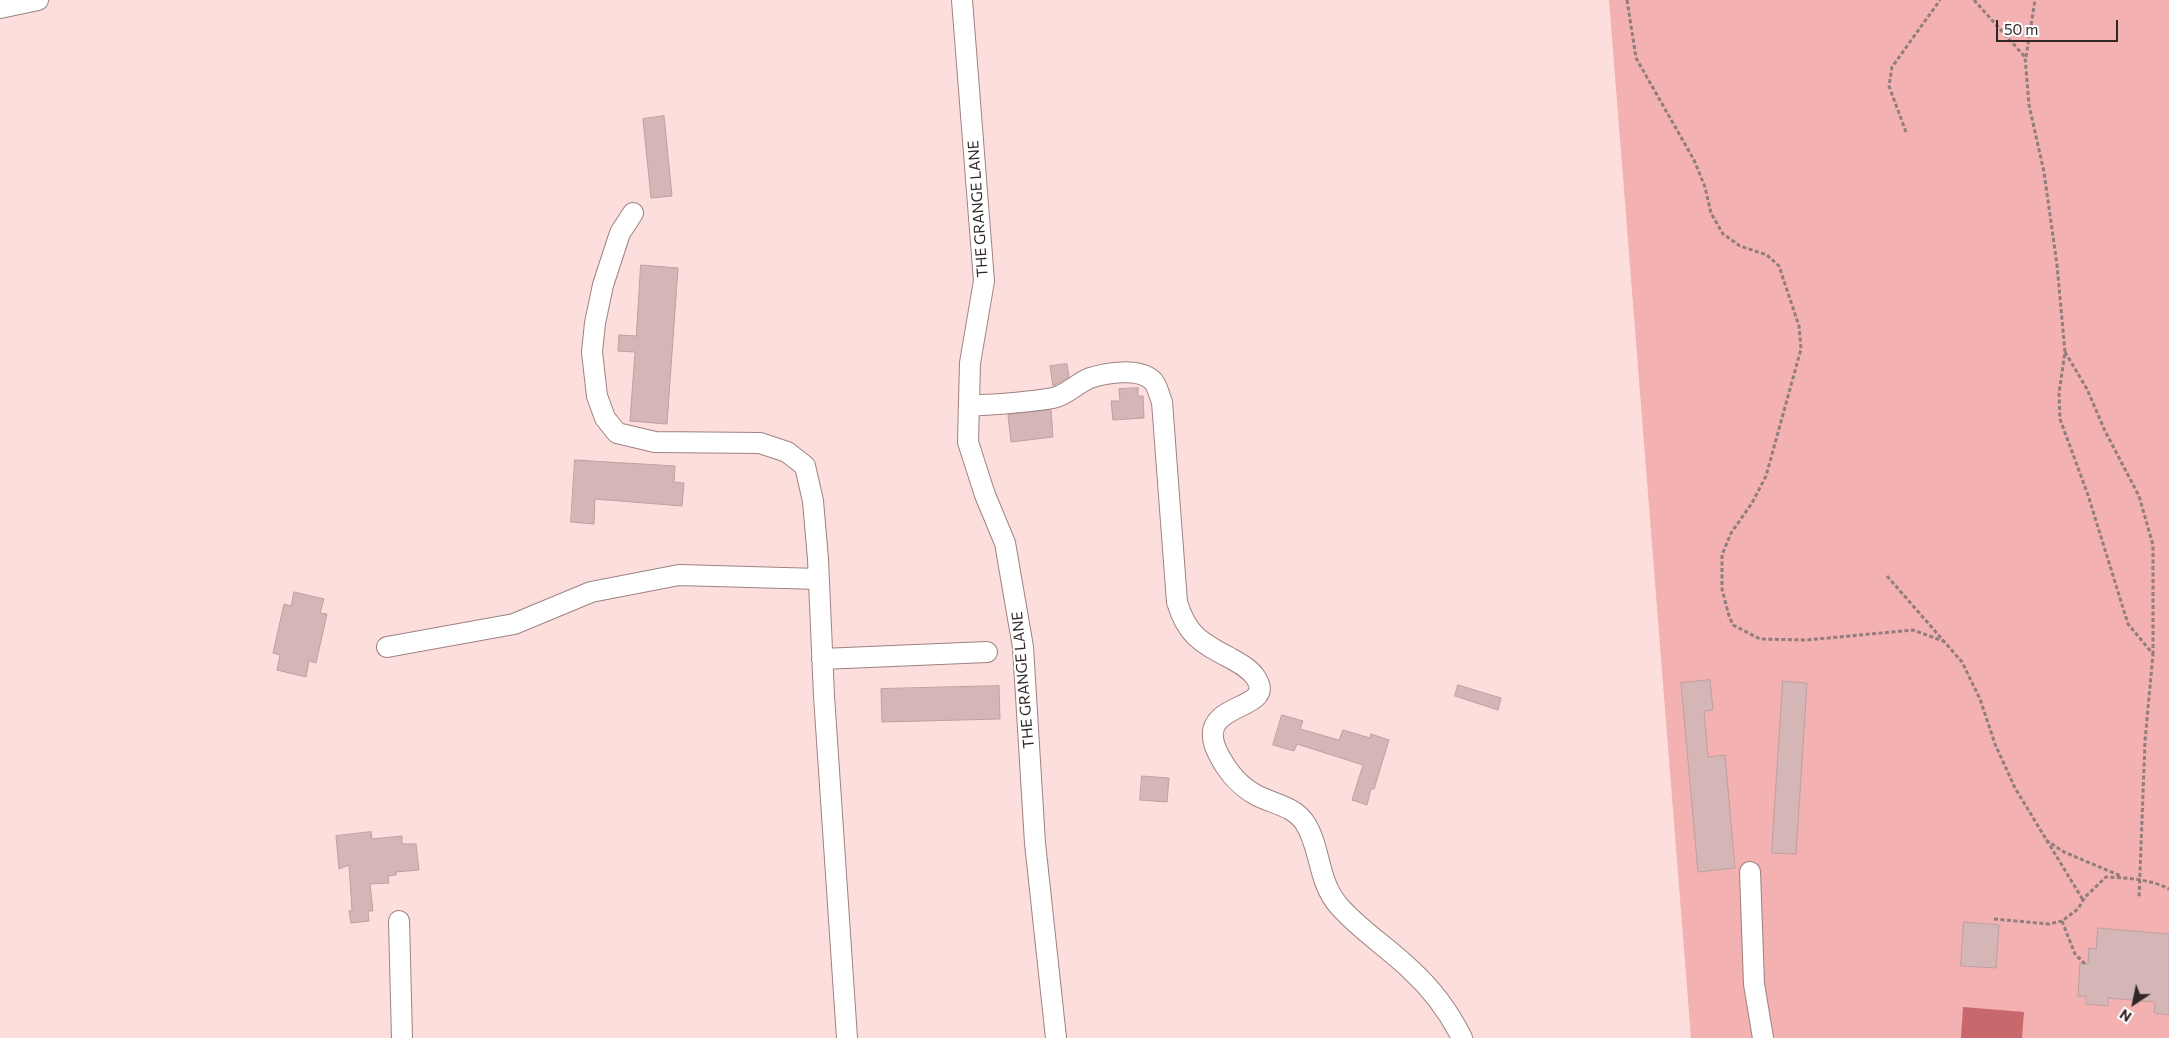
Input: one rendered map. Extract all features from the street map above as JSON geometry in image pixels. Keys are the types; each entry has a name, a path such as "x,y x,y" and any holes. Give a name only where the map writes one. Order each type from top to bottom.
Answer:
{"street":[{"path":"0,8 38,0"},
{"name":"THE GRANGE LANE","path":"962,0 984,281 970,364 968,442 985,495 1005,543 1023,647 1035,843 1056,1038"},
{"path":"633,213 620,233 603,285 595,323 592,352 597,396 605,418 617,434 655,442 760,443 787,452 805,466 813,502 819,579 822,659 847,1038"},
{"path":"969,406 1055,398 1074,389 1088,379 1107,374 1134,373 1152,380 1158,388 1162,402 1177,602 1183,622 1194,635 1207,645 1246,668 1255,677 1259,686 1258,694 1252,702 1222,715 1213,727 1212,736 1219,756 1232,776 1254,794 1292,810 1305,823 1329,893 1361,928 1410,968 1434,993 1462,1038"},
{"path":"387,647 514,624 592,592 671,576 819,579"},
{"path":"822,659 987,652"},
{"path":"1750,872 1754,984 1763,1038"},
{"path":"399,921 402,1038"}],"path":[{"path":"1627,0 1636,58 1694,160 1705,187 1711,213 1723,234 1740,246 1767,255 1779,266 1799,326 1801,349 1766,476 1752,503 1731,533 1722,555 1722,590 1733,625 1760,640 1807,640 1913,630 1943,641"},
{"path":"1906,132 1889,86 1892,67 1940,0"},
{"path":"1974,0 2026,57"},
{"path":"2036,0 2026,57 2029,105 2044,172 2056,256 2065,352 2059,393 2060,419 2088,495 2128,624 2153,654"},
{"path":"2065,352 2087,389 2139,496 2153,545 2153,654 2147,715 2139,899"},
{"path":"1887,576 1962,662 1980,699 1995,744 2015,788 2043,838 2083,900"},
{"path":"2043,838 2064,852 2124,878"},
{"path":"1994,919 2049,924 2062,921 2078,909 2083,900 2106,877 2161,884 2169,890"},
{"path":"2062,921 2075,954 2084,964"}],"shaded area":[{"path":"1609,0 2169,0 2169,1038 1691,1038"},
{"path":"1963,1007 2024,1012 2022,1038 1961,1038"}],"building":[{"path":"664,116 672,196 651,198 643,119"},
{"path":"641,265 678,268 667,424 630,421 635,352 618,351 619,335 636,336"},
{"path":"1067,364 1069,377 1053,386 1050,366"},
{"path":"1138,388 1138,396 1143,396 1144,418 1113,420 1111,401 1120,401 1119,389"},
{"path":"1051,410 1053,437 1011,442 1008,415"},
{"path":"575,460 675,466 674,482 684,483 682,506 595,499 594,524 571,522"},
{"path":"294,592 324,599 320,613 327,614 316,663 309,661 306,677 277,670 280,655 273,653 284,604 291,606"},
{"path":"1710,680 1713,710 1704,711 1708,757 1725,755 1735,868 1698,872 1681,683"},
{"path":"1783,681 1807,683 1796,854 1772,853"},
{"path":"1458,685 1501,698 1498,710 1455,696"},
{"path":"999,686 1000,719 882,722 881,689"},
{"path":"1282,715 1303,721 1300,729 1339,740 1343,730 1370,738 1371,734 1389,740 1374,789 1371,789 1367,805 1352,800 1363,765 1297,744 1294,751 1273,745"},
{"path":"1142,776 1169,778 1167,802 1140,800"},
{"path":"371,832 372,839 402,836 402,844 416,844 419,870 396,872 396,875 388,876 389,883 370,884 373,911 368,911 369,921 351,923 349,911 352,910 349,865 339,869 336,836"},
{"path":"1964,922 1999,925 1996,968 1961,966"},
{"path":"2098,928 2169,934 2169,1015 2154,1013 2155,1002 2108,998 2108,1006 2086,1004 2086,996 2078,996 2080,963 2088,964 2089,948 2096,949"}]}
